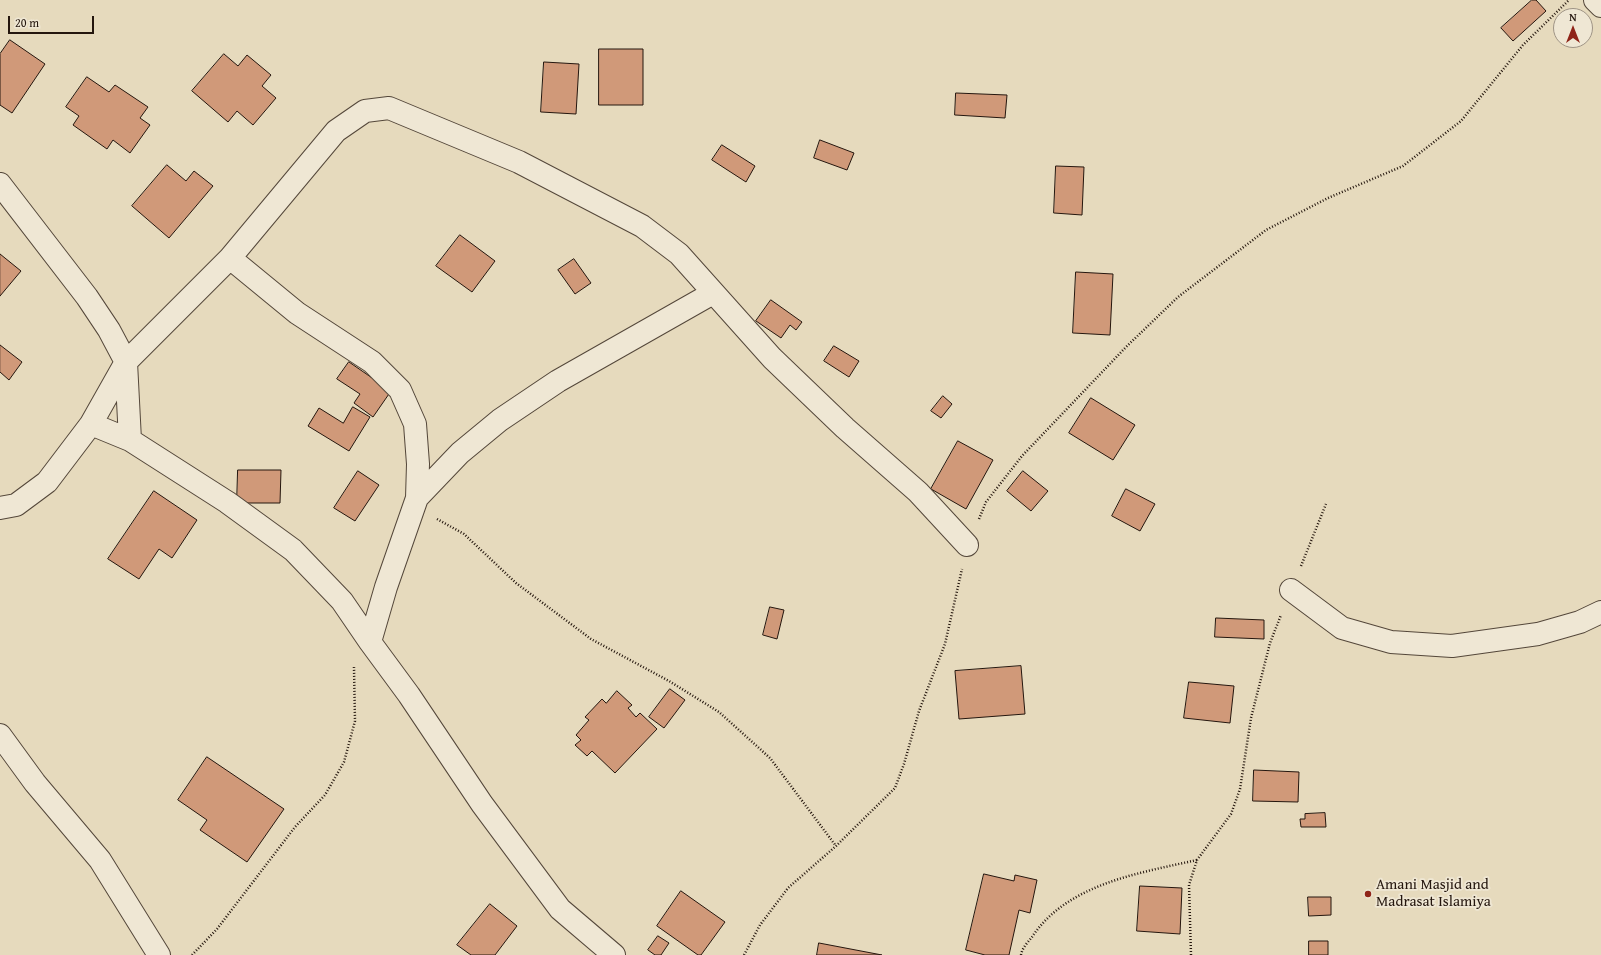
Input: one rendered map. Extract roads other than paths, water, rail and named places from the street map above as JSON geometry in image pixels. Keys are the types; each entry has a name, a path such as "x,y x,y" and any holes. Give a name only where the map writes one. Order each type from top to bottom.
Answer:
{"street":[{"path":"1595,0 1601,6"},
{"path":"0,508 16,505 47,482 91,424 126,362 230,258 336,131 366,111 389,108 519,162 592,198 642,226 679,254 772,358 845,428 918,492 967,545"},
{"path":"0,184 87,297 109,330 126,362 130,440"},
{"path":"230,258 297,313 372,362 400,390 415,424 418,464 415,502 386,587 370,642"},
{"path":"415,502 460,453 500,420 558,381 713,293"},
{"path":"91,424 130,440 227,502 293,550 342,601 409,695 482,804 560,909 614,955"},
{"path":"1291,590 1342,628 1391,642 1452,646 1538,634 1580,622 1601,612"},
{"path":"0,735 35,782 100,860 159,955"}],"place":[{"name":"Amani Masjid and Madrasat Islamiya","path":"1368,894"}]}
